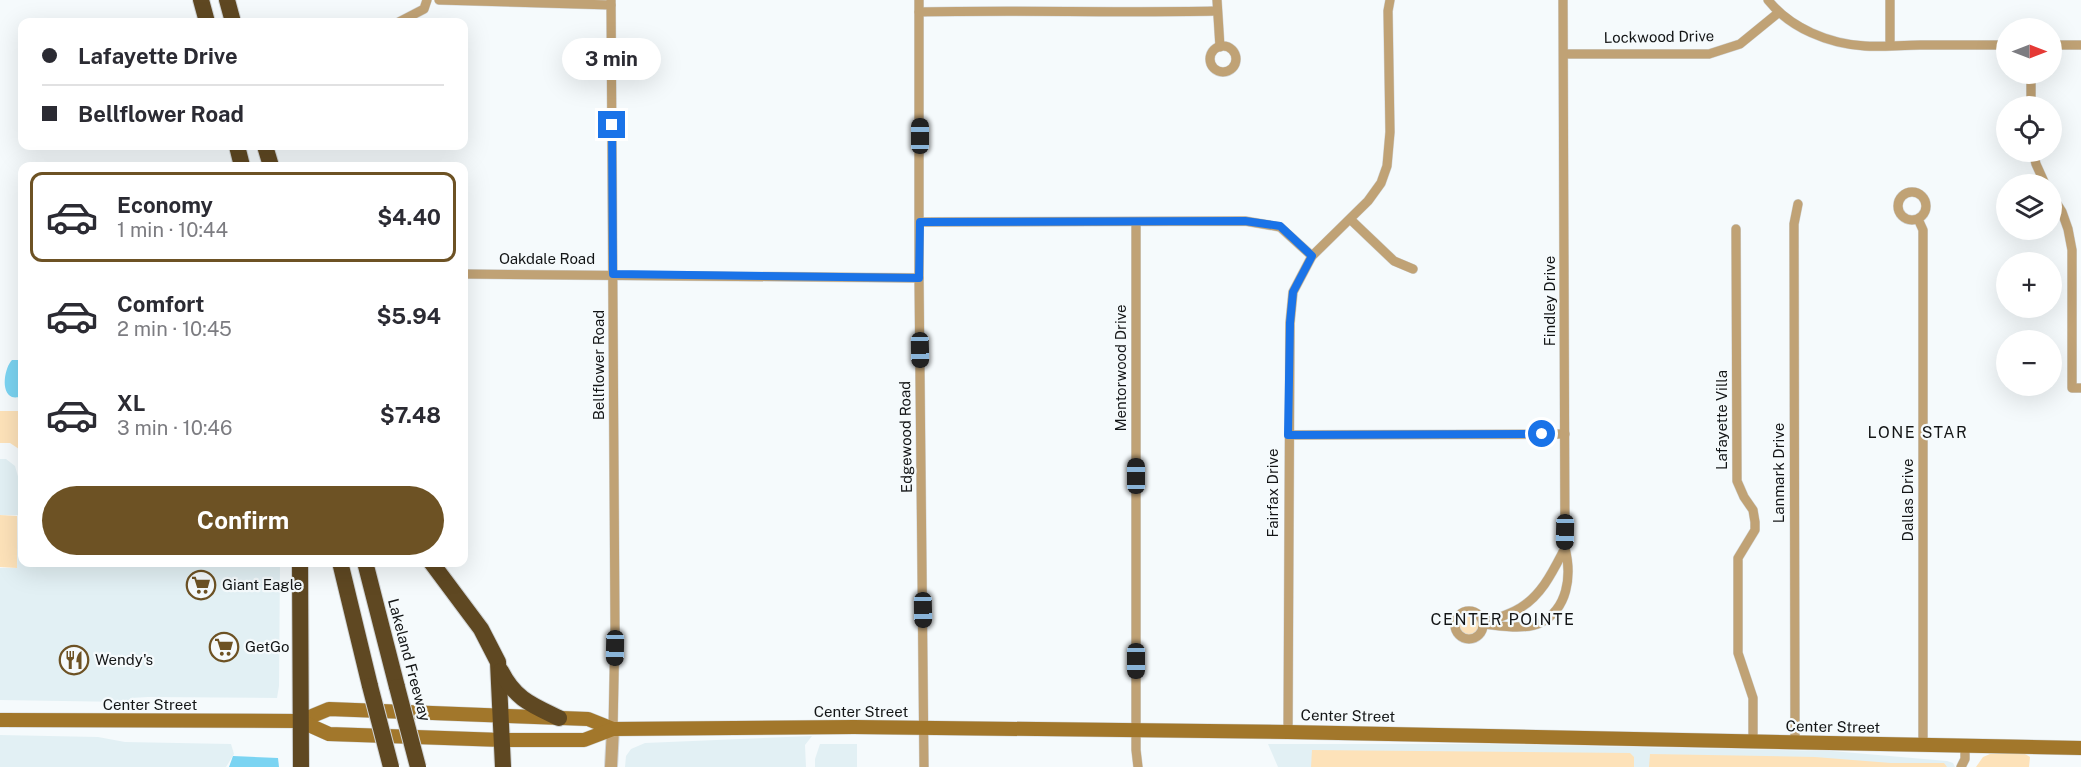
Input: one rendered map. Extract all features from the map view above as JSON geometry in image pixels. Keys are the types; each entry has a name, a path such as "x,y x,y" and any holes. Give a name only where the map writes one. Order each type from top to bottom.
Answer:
{"highway":[{"path":"200,0 201,18"},
{"path":"200,0 206,18"},
{"path":"227,0 232,18"},
{"path":"300,567 301,767"},
{"path":"341,567 390,767"},
{"name":"Lakeland Freeway","path":"366,567 418,767"},
{"path":"435,567 481,629 496,655 499,669 503,767"},
{"path":"499,669 508,685 518,696 559,718"}],"main road":[{"name":"Center Street","path":"0,720 300,721 329,710 588,719 614,729"},
{"name":"Center Street","path":"300,721 329,734 502,740 584,740 614,729 924,729 1288,732 1923,746 1965,760 2081,748"}],"street":[{"path":"407,18 424,9 427,0"},
{"path":"439,0 611,3"},
{"name":"Edgewood Road","path":"919,0 919,278 924,767"},
{"path":"1217,0 1220,47"},
{"name":"Fairfax Drive","path":"1288,732 1288,435 1290,323 1293,292 1312,256 1351,220 1375,192 1387,166 1388,11 1390,0"},
{"path":"1563,0 1564,54"},
{"path":"1768,0 1778,13 1808,31 1839,42 1864,46 1996,45"},
{"path":"1890,0 1890,45"},
{"name":"Bellflower Road","path":"611,3 614,729"},
{"path":"919,12 1216,11"},
{"name":"Lockwood Drive","path":"1564,54 1709,54 1740,44 1778,13"},
{"path":"2062,45 2081,45"},
{"name":"Findley Drive","path":"1564,54 1564,548 1567,559 1567,588 1560,606 1540,623 1503,627 1483,624 1530,602 1545,584 1564,548"},
{"name":"Lanmark Drive","path":"1795,743 1794,224 1798,204"},
{"path":"2062,212 2072,250 2077,388"},
{"name":"Dallas Drive","path":"1918,219 1923,230 1923,746"},
{"path":"1351,220 1394,261 1413,269"},
{"path":"920,222 1245,221 1280,226 1312,256"},
{"name":"Mentorwood Drive","path":"1136,222 1138,767"},
{"name":"Lafayette Villa","path":"1736,229 1737,481 1753,510 1755,522 1755,530 1738,558 1738,653 1753,698 1753,743"},
{"name":"Oakdale Road","path":"468,274 919,278"},
{"path":"1288,435 1565,434"},
{"path":"610,767 614,729"}],"shaded area":[{"path":"0,411 18,411 18,448 10,443 0,443"},
{"path":"0,459 6,459 15,466 18,476 18,515 0,515"},
{"path":"0,515 17,516 17,568 0,567"},
{"path":"18,515 18,567 280,567 277,698 148,697 131,698 126,702 0,700 0,568 17,568"},
{"path":"1469,614 1477,617 1480,625 1477,633 1469,636 1461,633 1458,625 1461,617"},
{"path":"0,735 98,737 125,742 231,744 234,754 226,767 0,767"},
{"path":"812,736 805,745 806,767 625,767 626,756 631,749 645,743"},
{"path":"820,744 857,744 857,767 815,767"},
{"path":"1268,744 1485,744 1832,751 1947,761 1953,763 1955,767 1278,767"},
{"path":"1312,750 1630,753 1634,757 1634,767 1311,767"},
{"path":"1650,754 1815,757 1891,763 1944,763 1947,767 1649,767"},
{"path":"1990,754 2025,754 2030,757 2029,767 1976,767 1983,757"}],"water":[{"path":"12,360 18,360 18,397 12,397 6,390 6,373"},
{"path":"233,756 278,758 279,767 229,767"}],"place":[{"name":"Giant Eagle","path":"201,585"},
{"name":"GetGo","path":"224,647"},
{"name":"Wendy's","path":"74,660"}],"district":[{"name":"LONE STAR","path":"1918,432"},
{"name":"CENTER POINTE","path":"1503,619"}],"route":[{"path":"612,125 613,274 919,278 920,222 1245,221 1280,226 1312,256 1293,292 1290,323 1288,435 1542,434"}]}
